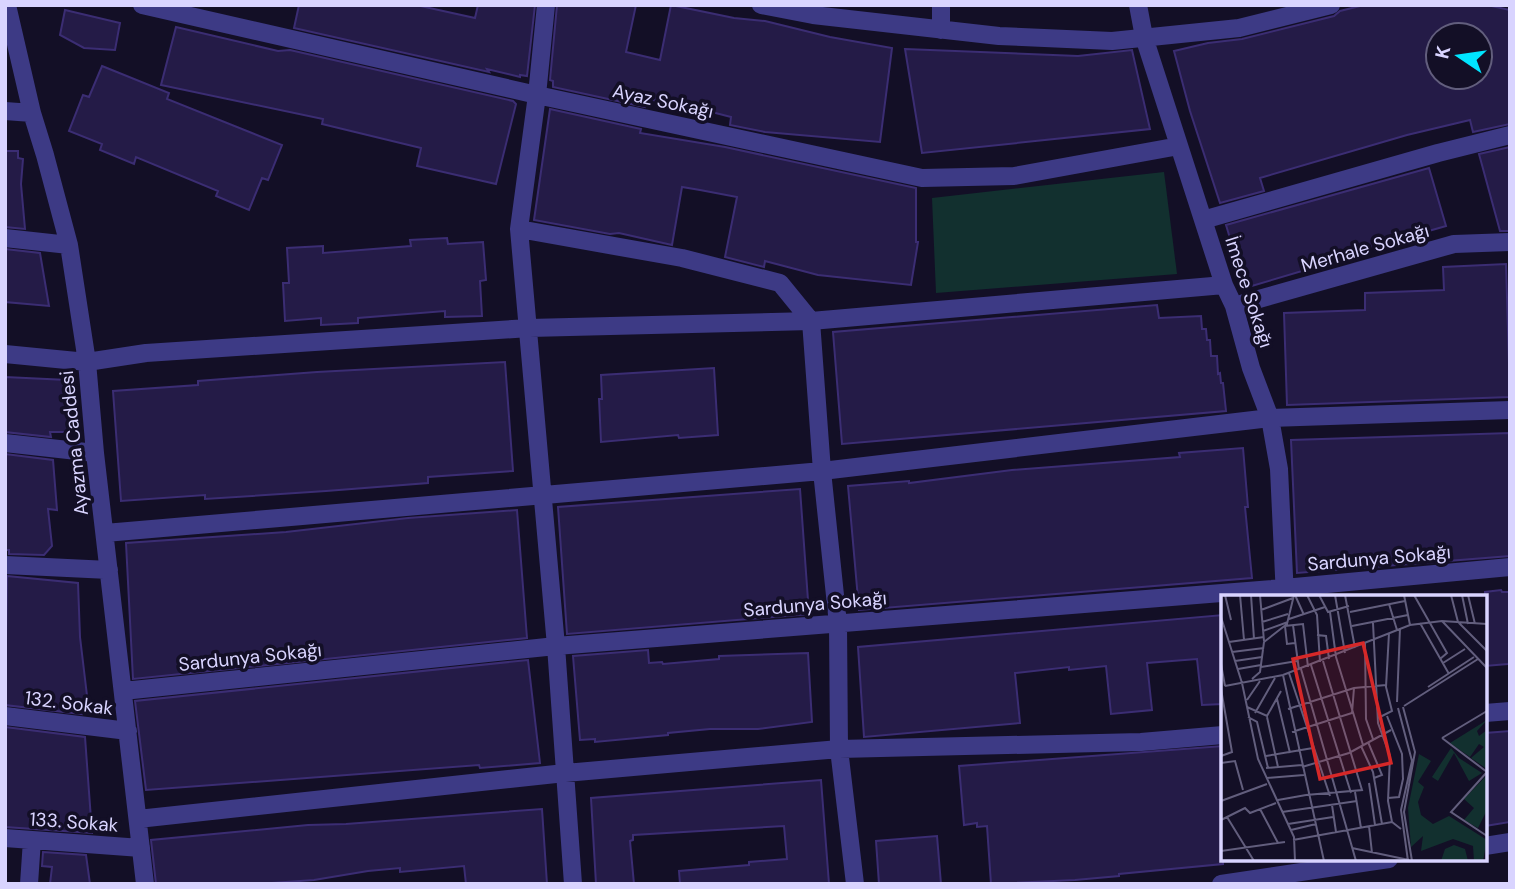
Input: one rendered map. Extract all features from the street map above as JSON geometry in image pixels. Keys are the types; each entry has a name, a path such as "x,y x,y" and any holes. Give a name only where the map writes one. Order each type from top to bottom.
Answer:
{"street":[{"name":"Ayazma Caddesi","path":"7,5 32,113 46,155 69,245 87,362 145,884"},
{"name":"Ayaz Sokağı","path":"142,5 537,95 922,178 1014,176 1180,146"},
{"path":"546,5 519,229 556,646 573,884"},
{"path":"761,5 813,15 999,36 1112,41 1239,27 1331,5"},
{"path":"941,5 941,30"},
{"name":"İmece Sokağı","path":"1138,5 1144,37 1224,285 1234,306 1251,368 1270,418 1279,469 1285,592"},
{"path":"5,111 32,113"},
{"path":"1203,220 1510,135"},
{"path":"519,229 682,258 780,283 811,321 822,471 838,624 839,749 855,884"},
{"path":"5,238 69,245"},
{"name":"Merhale Sokağı","path":"1234,306 1454,244 1510,242"},
{"path":"5,354 87,362 146,353 529,328 811,321 1224,285"},
{"path":"105,533 822,471 1270,418 1510,410"},
{"path":"5,443 95,453"},
{"path":"5,565 109,570"},
{"name":"Sardunya Sokağı","path":"1243,595 1510,567"},
{"name":"Sardunya Sokağı","path":"123,691 556,646 1221,597"},
{"path":"1487,713 1510,711"},
{"name":"132. Sokak","path":"5,716 128,730"},
{"path":"138,819 565,773 839,749 1141,742 1221,735"},
{"name":"133. Sokak","path":"5,838 141,848"},
{"path":"29,884 32,840"},
{"path":"1487,846 1510,842"},
{"path":"1221,884 1376,861"}],"green space":[{"path":"1164,172 1177,274 936,293 932,198"}],"building":[{"path":"299,5 416,5 475,18 478,5 535,5 527,76 520,77 487,69 489,72 294,28"},
{"path":"557,5 636,5 626,52 660,60 671,5 734,18 765,21 830,37 892,48 880,142 765,132 730,125 731,117 704,110 647,99 645,107 553,87 553,81 550,80"},
{"path":"1364,5 1487,5 1510,10 1510,124 1473,132 1470,120 1407,135 1260,178 1264,191 1220,203 1174,51 1242,39 1334,16 1340,11"},
{"path":"65,10 120,23 115,50 84,48 60,35"},
{"path":"176,27 513,101 516,104 496,184 417,166 421,148 322,124 323,119 161,85"},
{"path":"905,49 1078,56 1132,50 1150,129 922,153"},
{"path":"102,66 169,93 167,99 282,145 268,180 262,178 249,210 216,196 218,191 136,157 134,164 100,150 102,144 69,131 83,95 89,97"},
{"path":"550,109 641,129 640,133 725,147 916,188 918,242 911,285 818,275 765,261 764,267 725,257 737,197 700,190 682,187 672,245 619,233 610,234 534,220"},
{"path":"1510,147 1510,231 1500,231 1479,154"},
{"path":"5,151 18,151 18,158 23,159 21,184 25,229 5,227"},
{"path":"1429,168 1446,226 1338,257 1339,260 1245,288 1226,225"},
{"path":"447,238 448,244 483,242 486,280 480,281 482,316 445,317 445,311 358,318 358,323 321,325 321,318 285,321 283,283 289,283 287,248 323,246 323,253 411,246 410,240"},
{"path":"5,249 40,253 49,306 5,302"},
{"path":"1506,264 1510,397 1287,405 1284,313 1365,310 1365,293 1444,290 1443,267"},
{"path":"1157,305 1159,318 1201,316 1202,329 1206,329 1207,340 1210,340 1211,356 1217,356 1226,411 842,444 833,332"},
{"path":"505,362 513,471 428,477 428,483 326,491 121,501 113,391 317,372"},
{"path":"714,368 718,435 679,438 678,435 601,442 601,375"},
{"path":"5,377 67,380 72,432 50,432 51,437 5,432"},
{"path":"1510,433 1510,556 1297,573 1291,440"},
{"path":"1243,448 1252,578 859,610 848,486 909,483 1012,470 1180,457 1179,453"},
{"path":"5,454 53,460 57,510 48,509 52,546 44,555 9,554 9,550 5,550"},
{"path":"800,489 809,614 567,634 558,507"},
{"path":"517,510 527,638 133,679 126,543 286,532 408,518"},
{"path":"7,576 78,583 80,637 88,704 81,704 82,714 5,705"},
{"path":"1485,592 1510,592 1508,664 1487,666"},
{"path":"1221,615 1221,704 1202,705 1197,659 1147,663 1152,710 1111,714 1106,666 1069,670 1069,667 1015,673 1020,723 864,737 858,647"},
{"path":"648,650 649,663 663,664 719,659 719,656 808,653 812,722 758,729 710,729 595,742 595,739 580,740 573,656"},
{"path":"528,660 540,763 480,768 479,765 146,790 135,701"},
{"path":"5,727 85,737 92,833 5,827"},
{"path":"1510,731 1510,822 1487,826 1487,733"},
{"path":"1221,746 1223,864 1075,880 991,884 987,826 977,827 977,823 964,825 959,766"},
{"path":"821,780 829,884 680,884 679,871 787,859 784,826 633,835 633,840 630,841 634,884 596,884 591,798"},
{"path":"542,809 547,884 466,884 464,866 400,872 400,868 314,880 257,884 156,884 151,840 308,825"},
{"path":"937,836 941,884 879,884 876,841"},
{"path":"43,852 86,855 90,884 50,884 52,867 42,866"}]}
